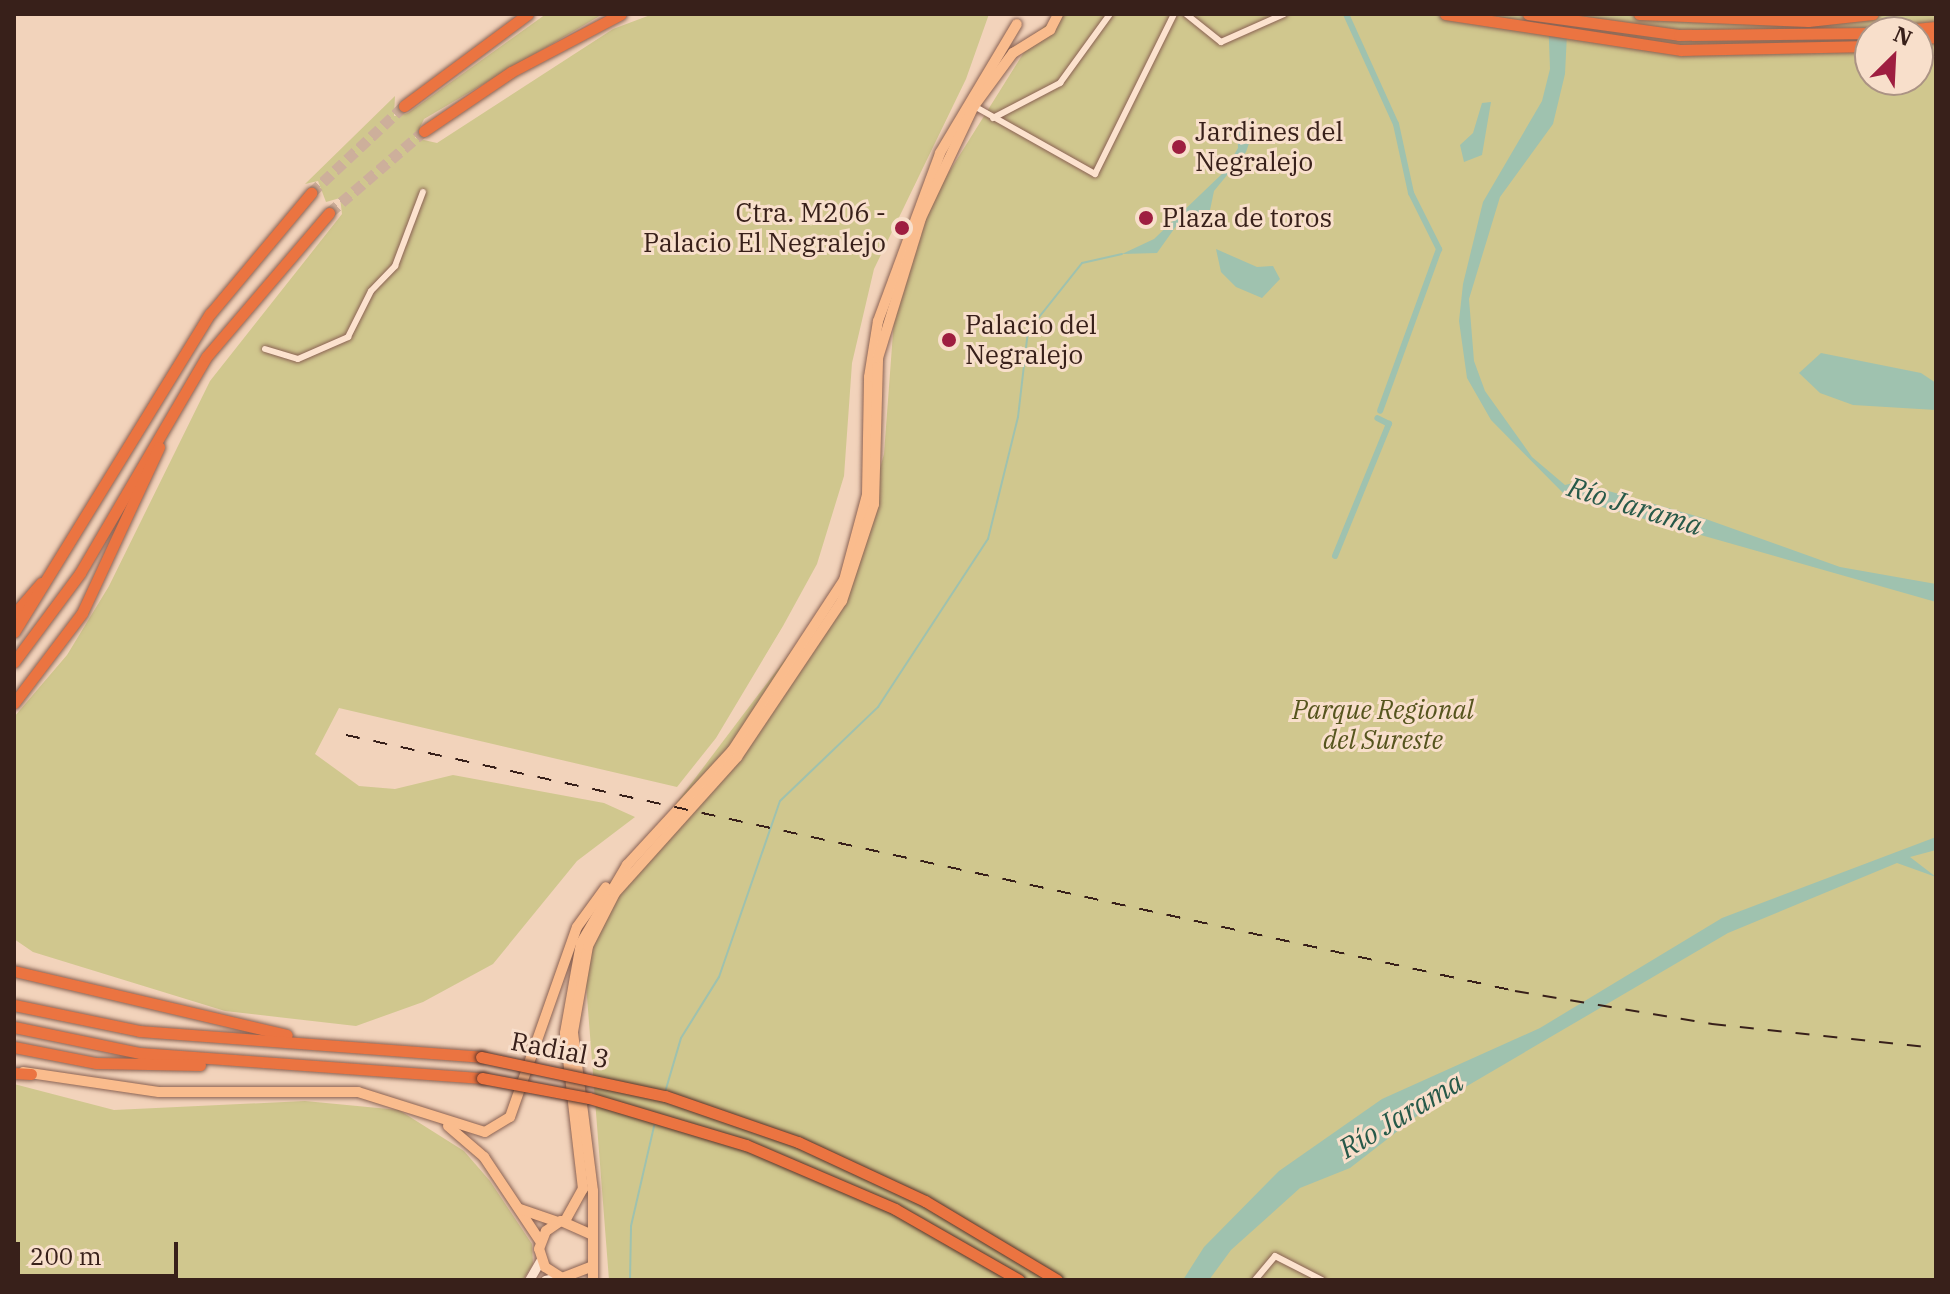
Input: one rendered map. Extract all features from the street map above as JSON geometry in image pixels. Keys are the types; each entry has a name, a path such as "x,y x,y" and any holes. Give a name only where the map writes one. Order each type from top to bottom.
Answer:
{"highway":[{"path":"404,106 528,14"},
{"path":"424,131 511,72 621,14"},
{"path":"1445,14 1636,46 1737,53 1854,47"},
{"path":"1528,14 1637,31 1737,38 1854,34"},
{"path":"1639,14 1808,21 1873,14"},
{"path":"14,632 67,552 210,314 311,193"},
{"path":"14,662 80,573 207,356 329,213"},
{"path":"14,703 82,613 207,356"},
{"path":"14,614 67,552"},
{"path":"14,965 105,994"},
{"path":"14,971 235,1027 438,1052"},
{"name":"Radial 3","path":"14,1005 139,1031 481,1057 665,1096 798,1142 925,1201 1057,1280"},
{"name":"Radial 3","path":"14,1027 140,1053 482,1078 602,1102 746,1145 895,1209 1019,1280"},
{"path":"14,1045 133,1065 310,1066"},
{"path":"14,1071 31,1074"}],"main road":[{"path":"593,1280 593,1235 573,1032 588,946 632,871 737,757 855,575 874,504 877,366 885,322 933,187 974,106 1032,35 1050,30 1058,14"},
{"path":"31,1074 159,1092 358,1092 485,1132 507,1121 577,927 627,865 732,751 844,580 866,503 869,377 878,321 940,153 1016,19 1032,35"},
{"path":"540,1241 562,1222 583,1189 567,1059 568,991 589,925 627,865"},
{"path":"433,1115 472,1145 522,1211 593,1235"},
{"path":"497,1178 540,1241 541,1259 529,1280"},
{"path":"541,1259 558,1277"},
{"path":"545,1280 558,1277 577,1279 593,1266"}],"street":[{"path":"993,118 1060,83 1110,14"},
{"path":"974,106 1095,174 1174,14"},
{"path":"1186,14 1221,42 1284,14"},
{"path":"265,349 298,359 348,337 371,291 395,266 423,192"},
{"path":"1255,1280 1275,1256 1322,1280"}],"green space":[{"path":"546,14 603,14 424,119 415,138 437,143 613,29 653,14 989,14 966,79 874,269 852,363 844,476 817,564 716,738 677,787 339,708 315,754 359,786 395,789 453,775 604,803 635,817 577,861 493,964 423,1002 356,1026 225,1011 33,952 14,939 14,717 67,655 109,586 210,381 342,214 340,198 326,202 318,181 305,184 395,96 394,116 408,113"},
{"name":"Parque Regional del Sureste","path":"1060,14 1936,14 1936,1280 609,1280 584,958 597,908 851,572 884,454 899,252 1036,33"},
{"path":"14,1084 114,1110 305,1101 399,1110 464,1151 490,1181 532,1244 533,1264 523,1280 14,1280"}],"water":[{"name":"Río Jarama","path":"1548,14 1568,14 1565,74 1553,124 1500,197 1469,299 1474,361 1485,391 1532,457 1565,485 1577,482 1703,518 1840,567 1936,584 1936,602 1567,497 1491,420 1467,378 1459,321 1463,284 1483,202 1542,101 1550,69"},
{"path":"1491,102 1482,155 1464,162 1460,145 1473,133 1482,103"},
{"path":"1250,118 1256,123 1246,152 1214,191 1209,215 1179,222 1157,253 1122,254 1154,239 1224,172 1238,148 1237,129"},
{"path":"1216,249 1257,267 1273,266 1280,279 1262,298 1236,287 1221,272"},
{"path":"1821,353 1921,373 1936,383 1936,410 1853,405 1820,393 1799,373"},
{"name":"Río Jarama","path":"1936,837 1936,850 1910,857 1936,877 1897,863 1728,933 1421,1113 1350,1168 1300,1188 1231,1250 1209,1280 1183,1280 1204,1247 1279,1171 1382,1099 1540,1028 1722,918"}],"waterway":[{"path":"1346,14 1396,124 1411,193 1439,249 1380,411"},
{"path":"666,1089 681,1038 719,977 780,801 878,707 988,539 1018,417 1028,331 1082,263 1122,254"},
{"path":"1335,556 1389,424 1377,418"},
{"path":"630,1280 631,1226 654,1126"}],"tunnel":[{"path":"311,193 404,106"},
{"path":"329,213 424,131"}],"railway":[{"path":"346,735 1515,991 1712,1024 1936,1048"}],"place":[{"name":"Jardines del Negralejo","path":"1179,147"},
{"name":"Plaza de toros","path":"1146,218"},
{"name":"Ctra. M206 - Palacio El Negralejo","path":"902,228"},
{"name":"Palacio del Negralejo","path":"949,340"}]}
